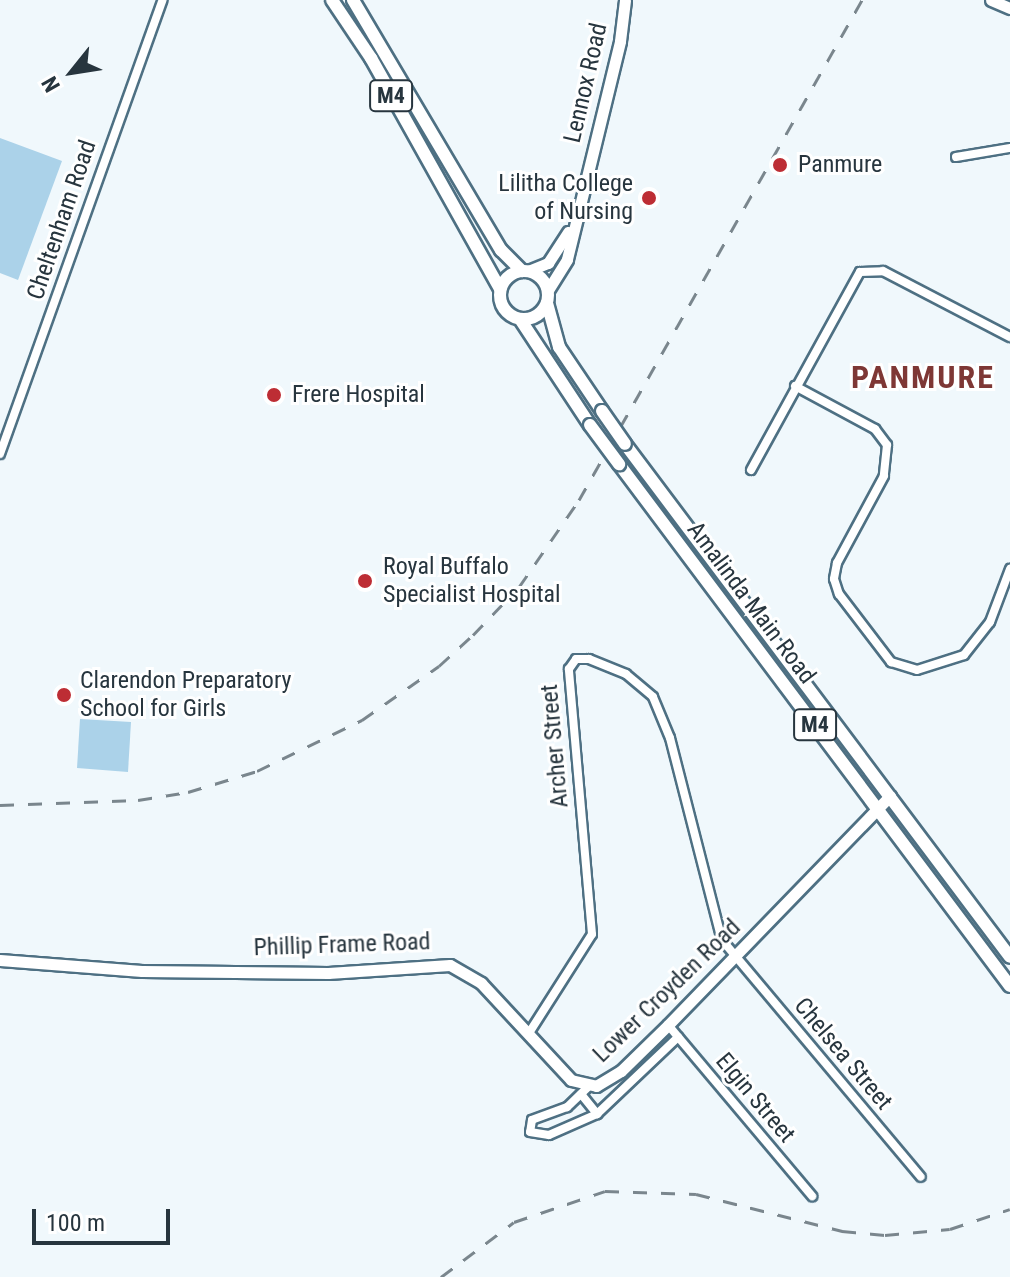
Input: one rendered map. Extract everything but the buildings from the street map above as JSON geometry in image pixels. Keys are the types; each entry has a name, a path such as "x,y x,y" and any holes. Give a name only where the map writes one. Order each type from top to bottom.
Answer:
{"main road":[{"name":"Amalinda Main Road","path":"332,0 371,58 500,289 506,312 520,319 590,425 1010,986"},
{"name":"M4","path":"353,0 501,250 525,271 541,278 548,297"},
{"path":"500,289 508,276 525,271"},
{"name":"Amalinda Main Road","path":"548,297 559,347 625,444 1010,957"},
{"path":"520,319 534,318 548,297"}],"street":[{"name":"Cheltenham Road","path":"0,454 163,0"},
{"name":"Lennox Road","path":"548,297 563,270 620,41 625,0"},
{"path":"991,0 1010,8"},
{"path":"956,157 1010,148"},
{"name":"Lennox Road","path":"525,271 548,263 574,221"},
{"path":"751,470 851,281 867,270 883,271 1010,337"},
{"path":"795,386 875,429 887,445 884,476 837,563 834,579 839,594 891,662 917,670 964,655 990,622 1010,569"},
{"name":"Archer Street","path":"529,1033 592,934 569,682 569,669 576,659 598,661 626,674 653,697 670,738 718,933 735,957"},
{"name":"Lower Croyden Road","path":"678,1037 597,1114 549,1135 530,1132 532,1120 556,1113 585,1090 613,1077 668,1025 890,796"},
{"name":"Chelsea Street","path":"735,957 921,1177"},
{"name":"Phillip Frame Road","path":"0,960 142,971 328,973 441,964 481,983 571,1080 585,1090"},
{"name":"Elgin Street","path":"668,1025 812,1196"},
{"path":"585,1090 597,1114"}],"shaded area":[{"path":"0,138 62,161 18,280 0,273"},
{"path":"80,719 131,722 128,772 77,768"}],"railway":[{"path":"0,805 138,800 188,792 257,771 362,720 439,666 473,635 519,587 579,500 862,0"},
{"path":"441,1277 514,1222 605,1191 696,1194 842,1231 885,1235 950,1229 1010,1209"}],"place":[{"name":"Panmure","path":"780,165"},
{"name":"Lilitha College of Nursing","path":"649,198"},
{"name":"Frere Hospital","path":"274,395"},
{"name":"Royal Buffalo Specialist Hospital","path":"365,581"},
{"name":"Clarendon Preparatory School for Girls","path":"64,695"}],"district":[{"name":"PANMURE","path":"923,377"}]}
